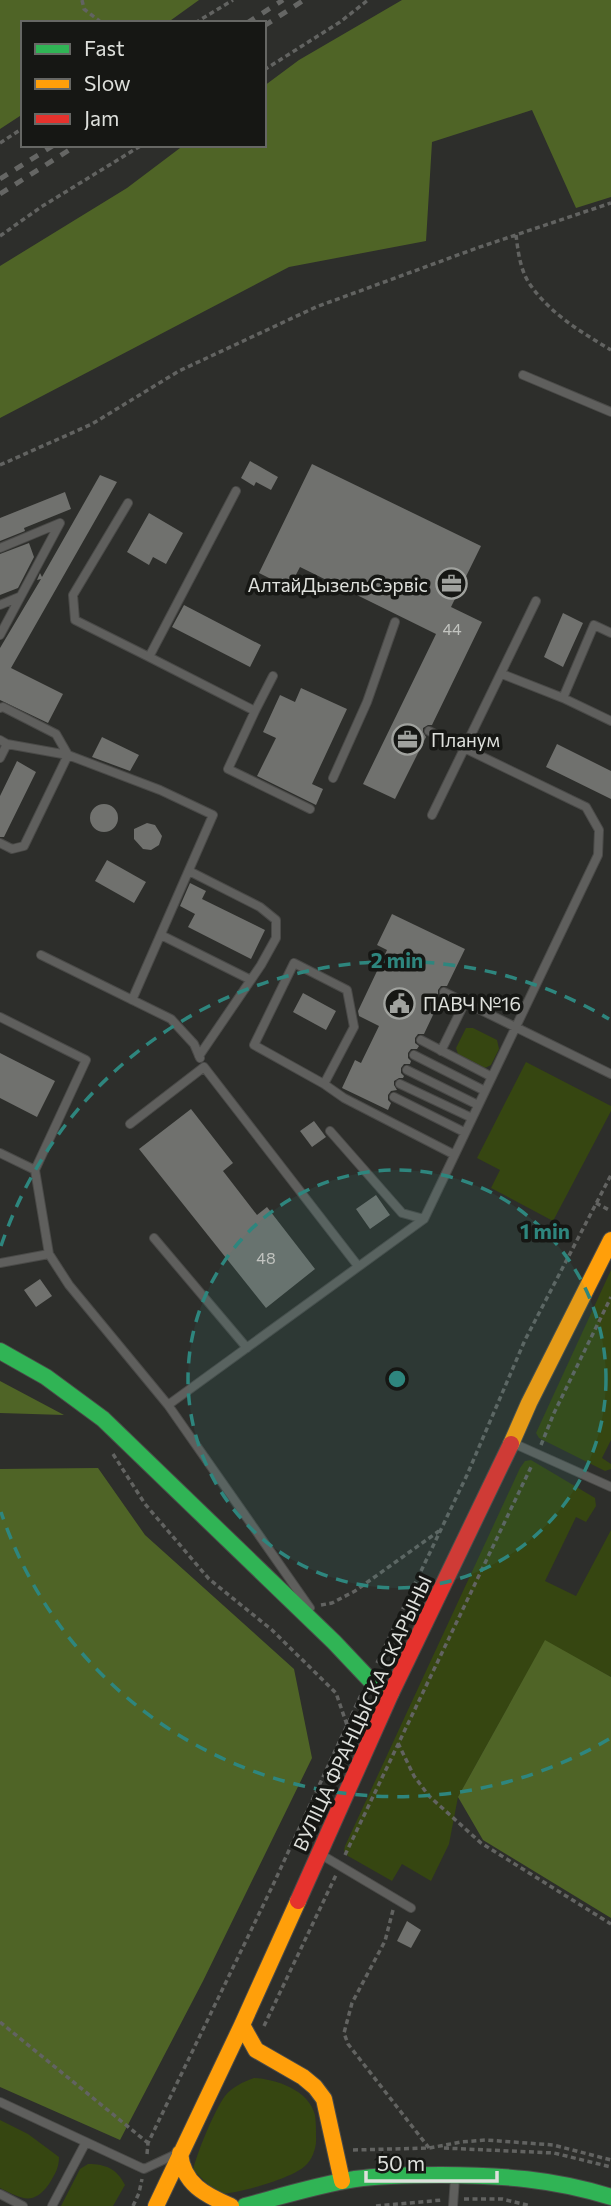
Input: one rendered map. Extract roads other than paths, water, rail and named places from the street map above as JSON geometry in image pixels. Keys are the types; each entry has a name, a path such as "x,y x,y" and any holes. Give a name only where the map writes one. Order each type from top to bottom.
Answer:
{"main road":[{"name":"ВУЛІЦА ФРАНЦЫСКА СКАРЫНЫ","path":"156,2206 242,2025 391,1693 529,1403 611,1240"},
{"path":"0,1351 57,1384 106,1421 369,1679 391,1693"},
{"path":"242,2025 254,2047 265,2057 303,2077 324,2099 342,2181"},
{"path":"180,2153 181,2168 190,2183 231,2206"},
{"path":"244,2206 342,2181 374,2176 524,2177 583,2188 611,2197"}],"lane":[{"path":"523,375 611,412"},
{"path":"149,657 236,491"},
{"path":"128,503 73,595 75,620 255,711"},
{"path":"0,548 60,523 0,635"},
{"path":"0,605 19,597"},
{"path":"432,815 536,601"},
{"path":"333,778 367,702 395,622"},
{"path":"563,698 594,625 611,633"},
{"path":"502,674 563,698 611,721"},
{"path":"273,676 228,769 310,809"},
{"path":"0,708 3,707 57,734 68,755"},
{"path":"169,1405 424,1219 598,855 599,830 586,807 429,731"},
{"path":"0,758 4,742 68,755 160,790 213,815 132,1000"},
{"path":"0,843 12,849 24,846 68,755"},
{"path":"189,870 260,907 276,920 276,938 199,1056"},
{"path":"161,935 251,980"},
{"path":"41,955 171,1019 194,1044 204,1067 358,1266"},
{"path":"324,1084 354,1027 347,989 294,963 254,1045 344,1098 453,1154"},
{"path":"444,992 611,1073"},
{"path":"441,1051 465,1002"},
{"path":"0,1017 86,1060 35,1170 49,1254 69,1284 169,1405 334,1642"},
{"path":"421,1041 492,1077"},
{"path":"414,1055 485,1091"},
{"path":"130,1124 204,1067"},
{"path":"407,1070 478,1105"},
{"path":"400,1084 472,1118"},
{"path":"394,1097 464,1132"},
{"path":"330,1130 402,1213 424,1219"},
{"path":"0,1153 35,1170"},
{"path":"154,1238 247,1348"},
{"path":"0,1263 49,1254"},
{"path":"512,1443 611,1487"},
{"path":"320,1854 411,1908"},
{"path":"0,2102 144,2169 180,2153"},
{"path":"52,2206 86,2142"},
{"path":"453,2206 455,2175"},
{"path":"0,2194 23,2206"}],"railway":[{"path":"250,21 283,0"},
{"path":"266,25 304,0"},
{"path":"0,179 51,147"},
{"path":"0,194 74,147"}],"place":[{"name":"АлтайДызельСэрвіс","path":"451,584"},
{"name":"Планум","path":"408,739"},
{"name":"ПАВЧ №16","path":"400,1003"}]}
